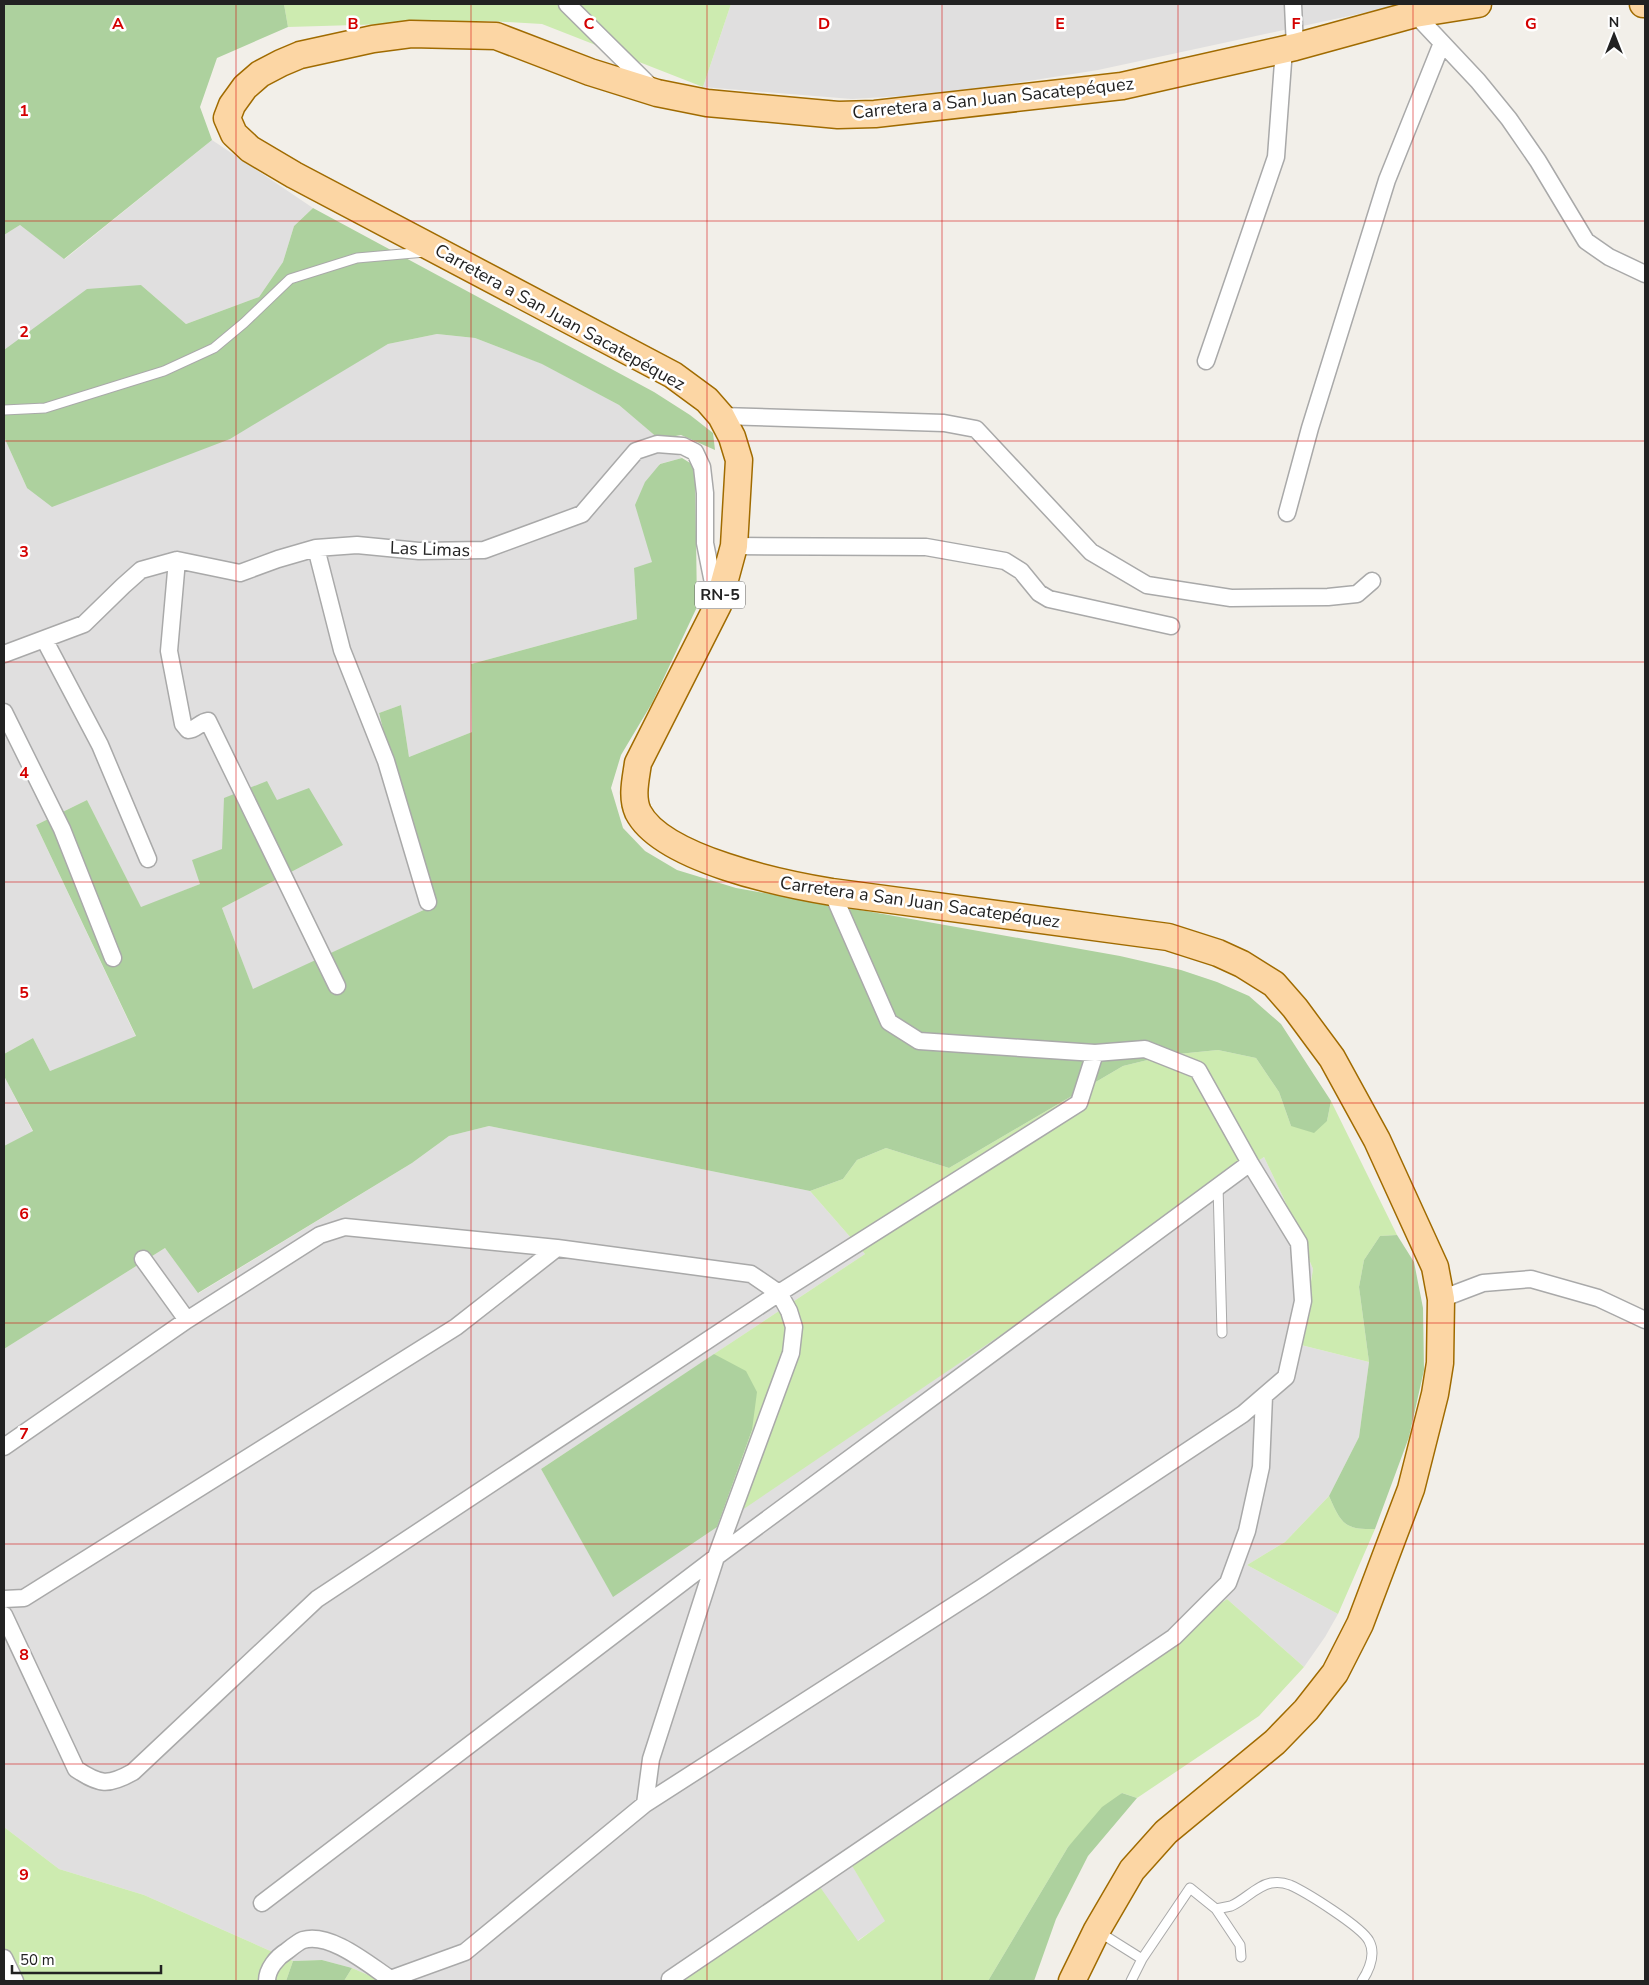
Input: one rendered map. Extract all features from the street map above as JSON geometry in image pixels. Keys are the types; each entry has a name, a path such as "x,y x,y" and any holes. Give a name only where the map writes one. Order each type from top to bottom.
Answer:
{"main road":[{"name":"Carretera a San Juan Sacatepéquez","path":"1072,1981 1097,1930 1132,1870 1166,1832 1275,1742 1306,1710 1335,1673 1360,1624 1411,1489 1435,1394 1440,1363 1441,1299 1435,1267 1395,1177 1351,1090 1332,1058 1295,1008 1274,984 1242,964 1218,953 1168,937 791,885 711,862 650,829 638,811 634,786 638,763 718,605 734,546 739,460 732,437 721,416 707,400 673,375 294,175 250,149 234,134 227,118 232,105 245,87 260,74 300,55 373,39 411,34 496,36 590,72 657,93 707,103 838,115 875,114 1122,86 1290,48 1415,14 1478,4"}],"street":[{"path":"567,4 657,93"},
{"path":"1206,361 1276,157 1290,48 1293,4"},
{"path":"1415,14 1510,119 1538,161 1586,241 1609,257 1645,274"},
{"path":"1287,513 1310,428 1387,180 1442,43"},
{"path":"721,416 944,423 976,429 1091,552 1147,586 1230,598 1328,597 1357,594 1372,581"},
{"name":"Las Limas","path":"4,654 84,624 141,570 177,560 240,573 316,548 356,545 419,551 484,550 582,514 636,451 657,444 683,446 695,452 702,467 705,493 705,543 718,605"},
{"path":"734,546 926,547 979,556 1006,561 1020,571 1039,593 1049,599 1171,626"},
{"path":"316,548 342,650 386,761 428,902"},
{"path":"177,560 169,651 183,724 188,730 192,730 204,722 208,722 337,986"},
{"path":"44,639 100,744 148,858"},
{"path":"4,712 62,829 113,958"},
{"path":"266,1981 267,1975 279,1956 303,1940 324,1939 357,1957 387,1980 465,1952 645,1804 990,1582 1243,1414 1286,1377 1303,1301 1298,1242 1250,1163 1198,1070 1145,1048 1095,1053 919,1041 889,1022 832,892"},
{"path":"4,1615 76,1769 89,1778 103,1784 118,1781 133,1772 317,1599 779,1293 1079,1103 1095,1053"},
{"path":"262,1903 716,1557 1250,1163"},
{"path":"4,1447 187,1320 320,1235 345,1227 557,1248 751,1274 779,1293 789,1311 794,1328 791,1352 716,1557 651,1759 645,1804"},
{"path":"4,1599 24,1598 456,1328 557,1248"},
{"path":"143,1259 187,1320"},
{"path":"1441,1299 1483,1283 1531,1279 1598,1298 1645,1320"},
{"path":"670,1979 1174,1637 1228,1583 1247,1531 1261,1468 1264,1396"},
{"path":"4,1958 15,1981"}],"lane":[{"path":"4,410 45,408 164,371 214,348 244,323 290,279 357,258 439,250"},
{"path":"1218,1185 1222,1333"},
{"path":"1216,1910 1232,1906 1258,1888 1271,1883 1289,1884 1357,1928 1369,1940 1372,1953 1369,1969 1362,1981"},
{"path":"1131,1981 1142,1959 1190,1888 1216,1910 1240,1945 1242,1957"},
{"path":"1097,1930 1142,1959"}],"shaded area":[{"path":"731,4 1405,4 1098,70 952,93 852,99 703,87"},
{"path":"212,140 313,208 294,226 283,262 259,297 186,324 141,285 4,350 4,235 20,225 65,259"},
{"path":"437,334 475,338 543,364 619,405 682,458 659,464 652,562 634,569 637,619 471,664 472,732 409,757 401,705 379,713 428,908 253,990 222,908 343,845 223,849 200,884 141,908 87,800 36,825 136,1037 50,1071 33,1038 4,1054 4,437 27,488 348,366 388,344"},
{"path":"4,1076 33,1132 4,1146"},
{"path":"489,1126 810,1191 865,1254 541,1469 613,1596 1264,1157 1313,1269 1301,1345 1369,1362 1359,1437 1329,1496 1285,1542 1247,1565 1338,1614 1325,1637 1304,1667 1227,1599 845,1854 886,1921 857,1941 668,1981 382,1981 352,1968 322,1960 293,1961 144,1895 59,1869 4,1827 4,1349 165,1248 199,1293 412,1163 449,1136"}],"green space":[{"path":"4,4 284,4 288,27 217,58 200,107 212,140 64,259 20,225 4,235"},
{"path":"284,4 731,4 703,87 542,24 489,21 288,27"},
{"path":"313,208 654,392 690,415 713,433 715,450 681,435 659,439 619,405 542,364 475,338 437,334 388,344 230,439 52,507 27,488 4,437 4,350 87,289 141,285 186,324 259,297 283,262 294,226"},
{"path":"682,458 695,466 697,607 652,703 621,755 611,788 623,828 645,851 677,870 736,888 1120,956 1181,970 1217,982 1249,996 1281,1024 1331,1101 1327,1121 1314,1133 1291,1126 1279,1092 1256,1058 1218,1050 1168,1055 1123,1066 949,1168 886,1148 857,1160 843,1179 810,1191 489,1126 449,1136 412,1163 198,1293 165,1248 4,1349 4,1146 33,1131 4,1076 4,1054 33,1038 50,1071 136,1036 36,825 87,800 141,907 200,884 192,860 222,849 224,798 267,781 277,800 309,788 343,845 222,908 253,989 428,908 379,713 401,705 409,757 472,732 471,664 637,619 634,568 652,562 635,505 645,482 660,464"},
{"path":"1218,1050 1256,1058 1279,1092 1291,1126 1327,1121 1331,1101 1397,1235 1380,1236 1364,1260 1359,1287 1369,1362 1301,1345 1313,1269 1264,1157 717,1527 752,1430 714,1354 865,1254 810,1191 843,1179 857,1160 886,1148 949,1168 1123,1066 1168,1055"},
{"path":"1397,1235 1414,1262 1423,1308 1424,1370 1409,1437 1375,1529 1356,1528 1341,1519 1329,1496 1359,1437 1369,1362 1359,1287 1364,1260 1380,1236"},
{"path":"714,1354 746,1371 757,1392 752,1430 717,1527 613,1597 541,1469"},
{"path":"1329,1496 1337,1513 1345,1523 1356,1528 1375,1529 1338,1614 1247,1565 1285,1542"},
{"path":"1227,1599 1304,1667 1259,1716 1137,1798 1122,1793 1068,1847 988,1981 668,1981 813,1877 858,1941 885,1921 845,1854"},
{"path":"1122,1793 1137,1798 1088,1856 1056,1919 1034,1981 988,1981 1068,1847 1102,1807"},
{"path":"4,1827 59,1869 144,1895 293,1961 286,1981 4,1981"},
{"path":"322,1960 352,1968 344,1981 286,1981 293,1961"},
{"path":"352,1968 382,1981 344,1981"}]}
